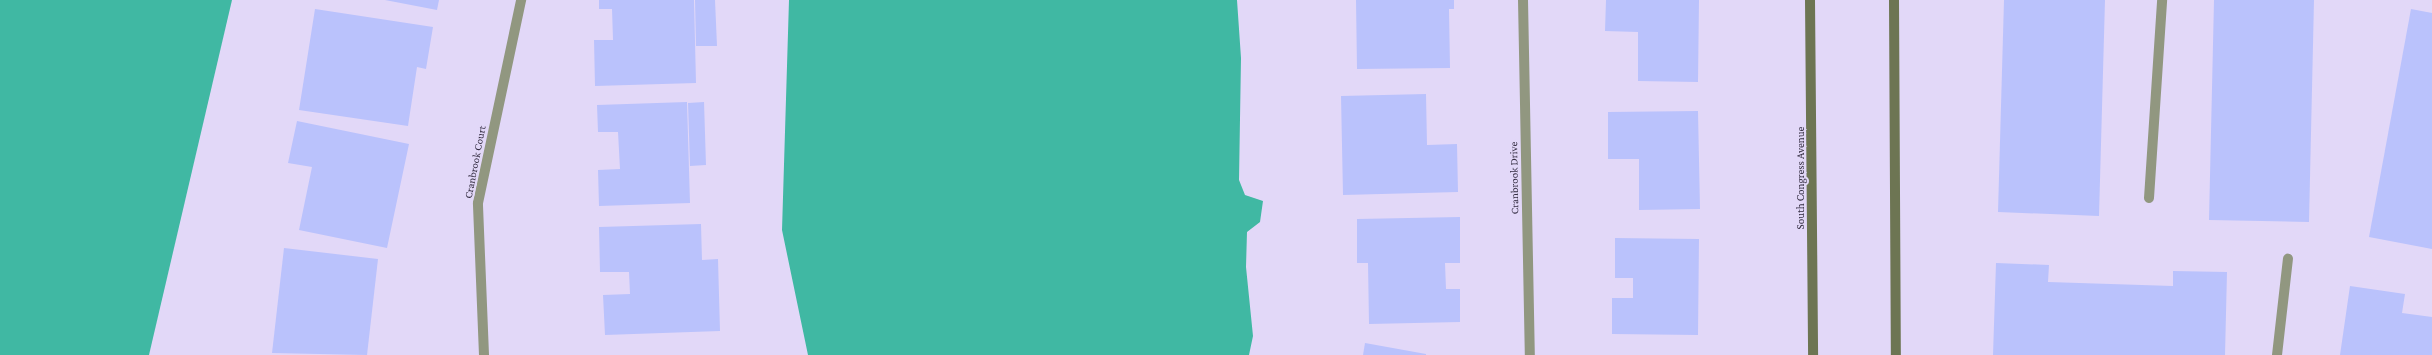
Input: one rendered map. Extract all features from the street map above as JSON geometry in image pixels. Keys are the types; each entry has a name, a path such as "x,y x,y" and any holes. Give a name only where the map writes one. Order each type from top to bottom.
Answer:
{"main road":[{"name":"South Congress Avenue","path":"1810,0 1813,355"},
{"path":"1894,0 1896,355"}],"street":[{"name":"Cranbrook Court","path":"484,355 478,203 521,0"},
{"name":"Cranbrook Drive","path":"1523,0 1530,355"},
{"path":"2149,198 2162,0"},
{"path":"2277,355 2288,259"}],"shaded area":[{"path":"0,0 232,0 149,355 0,355"},
{"path":"789,0 1237,0 1241,58 1239,180 1245,195 1263,201 1260,222 1247,232 1246,267 1253,336 1249,355 808,355 782,230"}],"building":[{"path":"385,0 439,0 437,10"},
{"path":"599,0 694,0 696,83 595,86 594,40 613,40 612,9 599,9"},
{"path":"695,0 715,0 717,46 696,46"},
{"path":"1356,0 1454,0 1454,9 1449,9 1450,68 1357,69"},
{"path":"1606,0 1699,0 1698,82 1638,81 1638,32 1605,31"},
{"path":"2004,0 2105,0 2099,216 1998,212"},
{"path":"2214,0 2314,0 2309,222 2209,220"},
{"path":"315,9 433,27 426,69 417,67 408,126 299,110"},
{"path":"2411,9 2432,13 2432,249 2369,237"},
{"path":"1426,94 1427,145 1457,144 1458,192 1343,195 1341,96"},
{"path":"687,102 690,203 599,206 598,170 620,169 618,132 598,132 597,105"},
{"path":"704,102 706,165 690,166 688,103"},
{"path":"1698,111 1700,209 1639,210 1639,159 1608,159 1608,112"},
{"path":"297,121 409,144 387,248 299,230 312,167 288,163"},
{"path":"1460,217 1460,263 1445,263 1446,289 1460,289 1460,322 1369,324 1368,263 1357,263 1357,219"},
{"path":"701,224 702,260 718,259 720,331 605,335 603,295 630,294 629,272 600,272 599,227"},
{"path":"1615,238 1699,239 1698,335 1612,334 1612,298 1633,298 1633,278 1615,278"},
{"path":"284,248 378,259 367,355 272,353"},
{"path":"1996,263 2049,265 2048,282 2173,286 2173,271 2227,272 2225,355 1993,355"},
{"path":"2350,286 2405,294 2402,313 2432,317 2432,355 2340,355"},
{"path":"1365,343 1426,354 1426,355 1363,355"}]}
